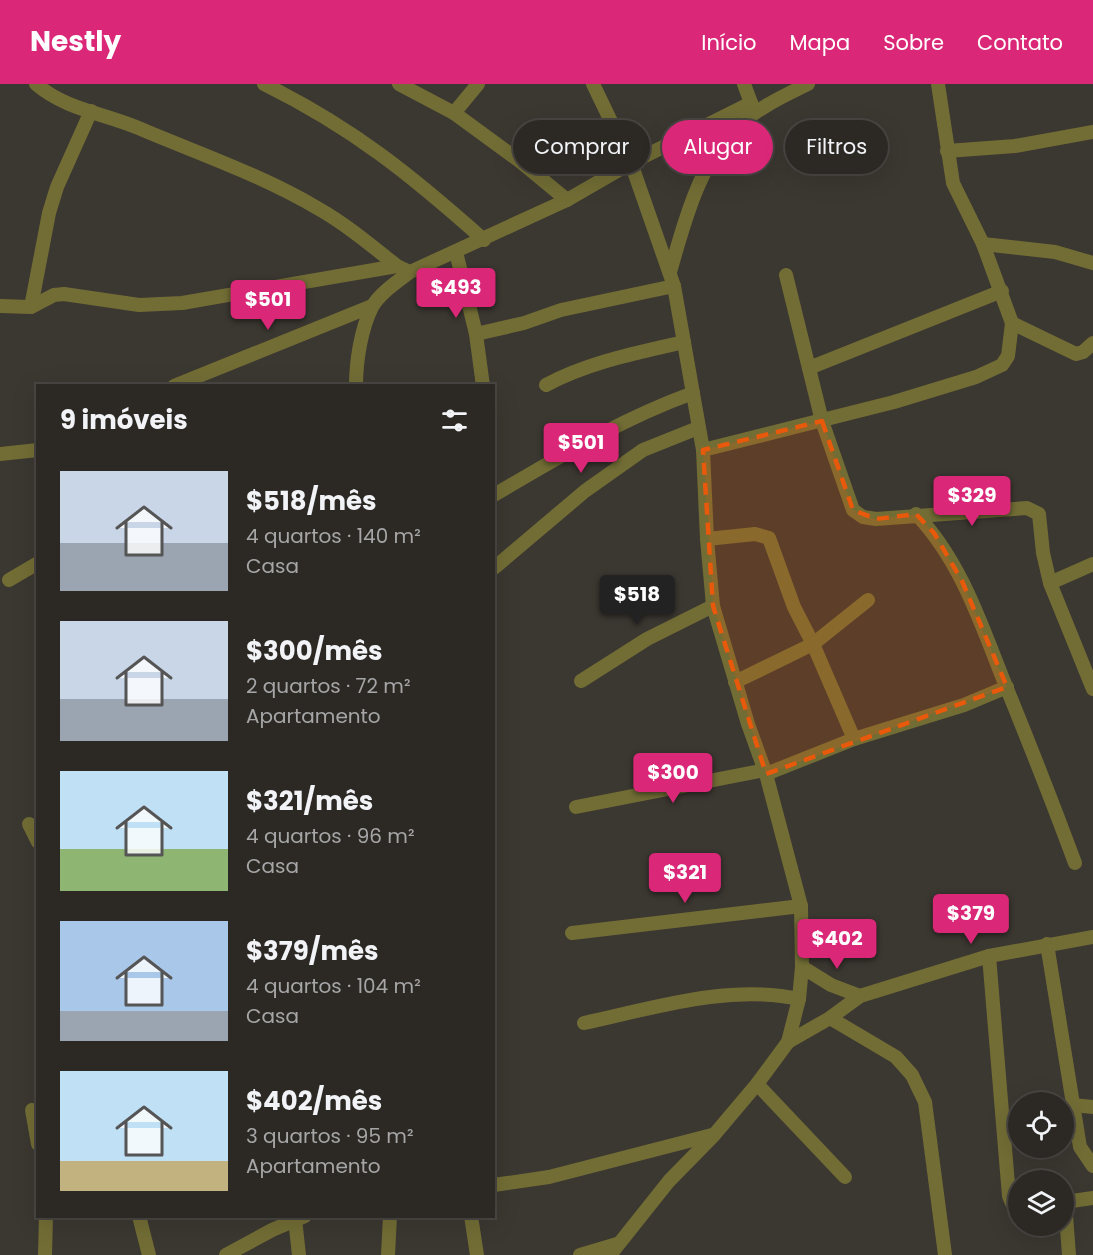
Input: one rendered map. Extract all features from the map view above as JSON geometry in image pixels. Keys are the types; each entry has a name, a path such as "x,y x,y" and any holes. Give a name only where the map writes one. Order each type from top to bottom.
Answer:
{"street":[{"path":"36,84 59,100 128,124 266,181 319,209 358,234 397,266 410,272"},
{"path":"264,84 315,109 372,145 422,184 484,240"},
{"path":"399,84 454,113 521,162 567,200"},
{"path":"454,113 478,84"},
{"path":"593,84 610,120"},
{"path":"744,84 753,108"},
{"path":"650,154 808,84"},
{"path":"703,450 822,421 976,377 1002,365 1008,356 1012,323 983,244 953,183 938,84"},
{"path":"670,272 696,192 714,158 753,108"},
{"path":"32,308 49,213 57,187 91,111"},
{"path":"947,151 1015,146 1093,132"},
{"path":"179,384 372,306 389,288 410,272 567,200 612,174"},
{"path":"580,1255 614,1249 669,1181 714,1135 757,1084 788,1042 799,999 802,967 801,906 766,772 735,681 713,606 706,539 703,450 674,286 635,174"},
{"path":"983,244 1055,252 1093,263"},
{"path":"456,252 476,334 483,384"},
{"path":"0,306 32,308 54,295 64,294 139,305 182,303 397,266"},
{"path":"786,275 822,421 853,510 863,517 876,519 916,514 1027,508 1035,510 1039,514 1043,553 1050,582 1093,689"},
{"path":"476,334 524,323 561,310 674,286"},
{"path":"809,368 1002,291"},
{"path":"356,384 361,343 372,306"},
{"path":"1012,323 1076,354 1083,352 1093,343"},
{"path":"546,385 569,373 614,358 684,342"},
{"path":"495,494 580,444 646,410 693,393"},
{"path":"495,567 585,490 643,450 698,428"},
{"path":"0,454 36,450"},
{"path":"916,514 934,533 962,581 1028,736 1075,863"},
{"path":"706,539 755,534 769,538 794,607 813,644 854,739"},
{"path":"9,580 36,564"},
{"path":"1050,582 1093,564"},
{"path":"735,681 813,644 868,600"},
{"path":"581,681 646,639 713,606"},
{"path":"576,807 766,772 854,739 964,705 1007,687"},
{"path":"29,824 36,838"},
{"path":"572,933 801,906"},
{"path":"788,1042 830,1018 860,996 989,956 1093,937"},
{"path":"1047,944 1071,1092"},
{"path":"989,956 1008,1184"},
{"path":"802,967 831,985 860,996"},
{"path":"584,1023 690,1000 756,992 799,999"},
{"path":"830,1018 896,1057 912,1075 925,1102 945,1255"},
{"path":"757,1084 845,1178"},
{"path":"1074,1105 1093,1107"},
{"path":"32,1110 36,1133"},
{"path":"1074,1111 1080,1147 1093,1166"},
{"path":"495,1185 549,1176 714,1135"},
{"path":"1074,1201 1093,1198"},
{"path":"45,1255 46,1218"},
{"path":"140,1218 149,1255"},
{"path":"267,1218 272,1230"},
{"path":"226,1255 300,1218 299,1255"},
{"path":"388,1255 390,1218"},
{"path":"471,1218 477,1255"},
{"path":"1067,1236 1068,1255"}],"highlighted area":[{"path":"822,421 853,510 876,519 916,514 934,533 962,581 1007,687 766,774 713,606 703,450"}]}
